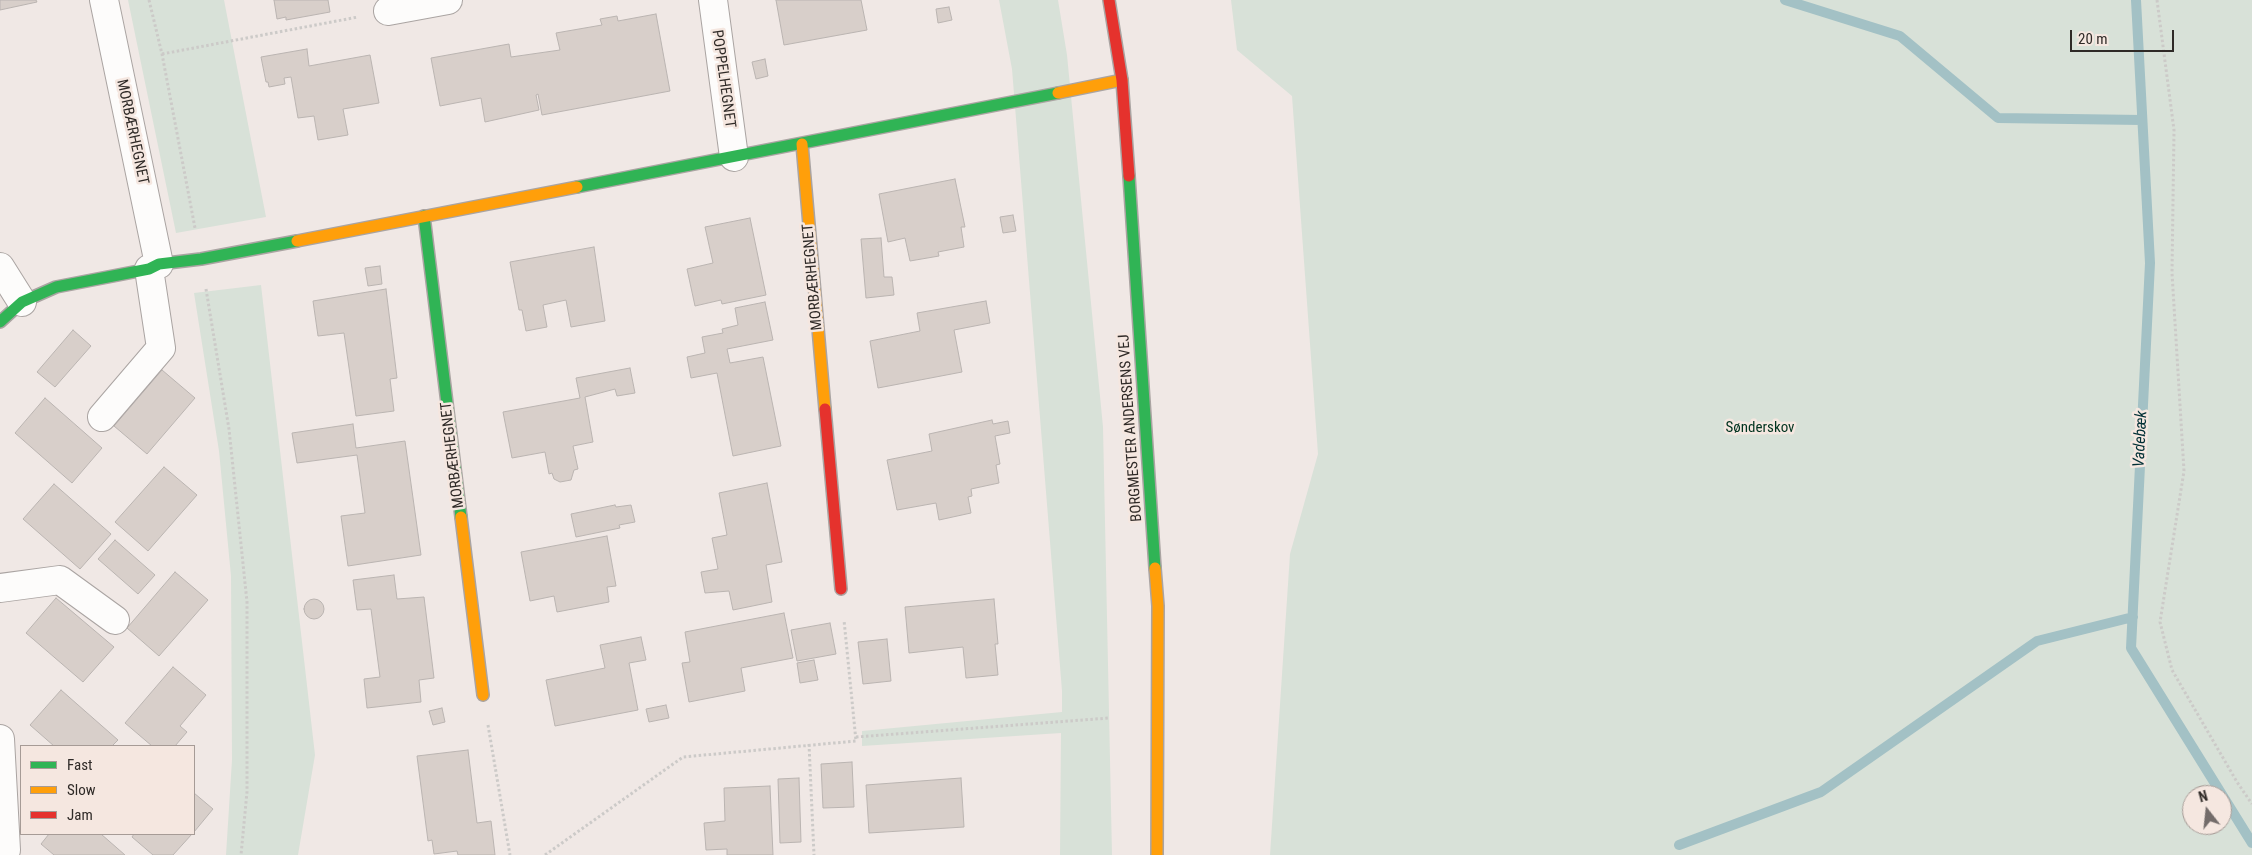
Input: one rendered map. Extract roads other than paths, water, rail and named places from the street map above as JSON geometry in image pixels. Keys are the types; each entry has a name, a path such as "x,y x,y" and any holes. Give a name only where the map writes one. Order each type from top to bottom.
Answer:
{"street":[{"name":"MORBÆRHEGNET","path":"102,417 161,348 154,266 104,0"},
{"path":"388,11 448,0"},
{"name":"POPPELHEGNET","path":"713,0 734,157"},
{"name":"BORGMESTER ANDERSENS VEJ","path":"1110,0 1122,80 1158,606 1157,855"},
{"path":"0,322 22,302 56,287 154,266 201,259 802,144 1122,80"},
{"name":"MORBÆRHEGNET","path":"802,144 841,589"},
{"name":"MORBÆRHEGNET","path":"424,216 482,695"},
{"path":"0,267 22,302"},
{"path":"0,588 60,580 116,620"},
{"path":"0,739 7,820"}],"waterway":[{"path":"1785,0 1900,36 1998,118 2142,120"},
{"name":"Vadebæk","path":"2136,0 2150,263 2131,648 2252,843"},
{"path":"1679,845 1821,792 2037,641 2133,617"}],"park label":[{"name":"Sønderskov","path":"1760,428"}]}
